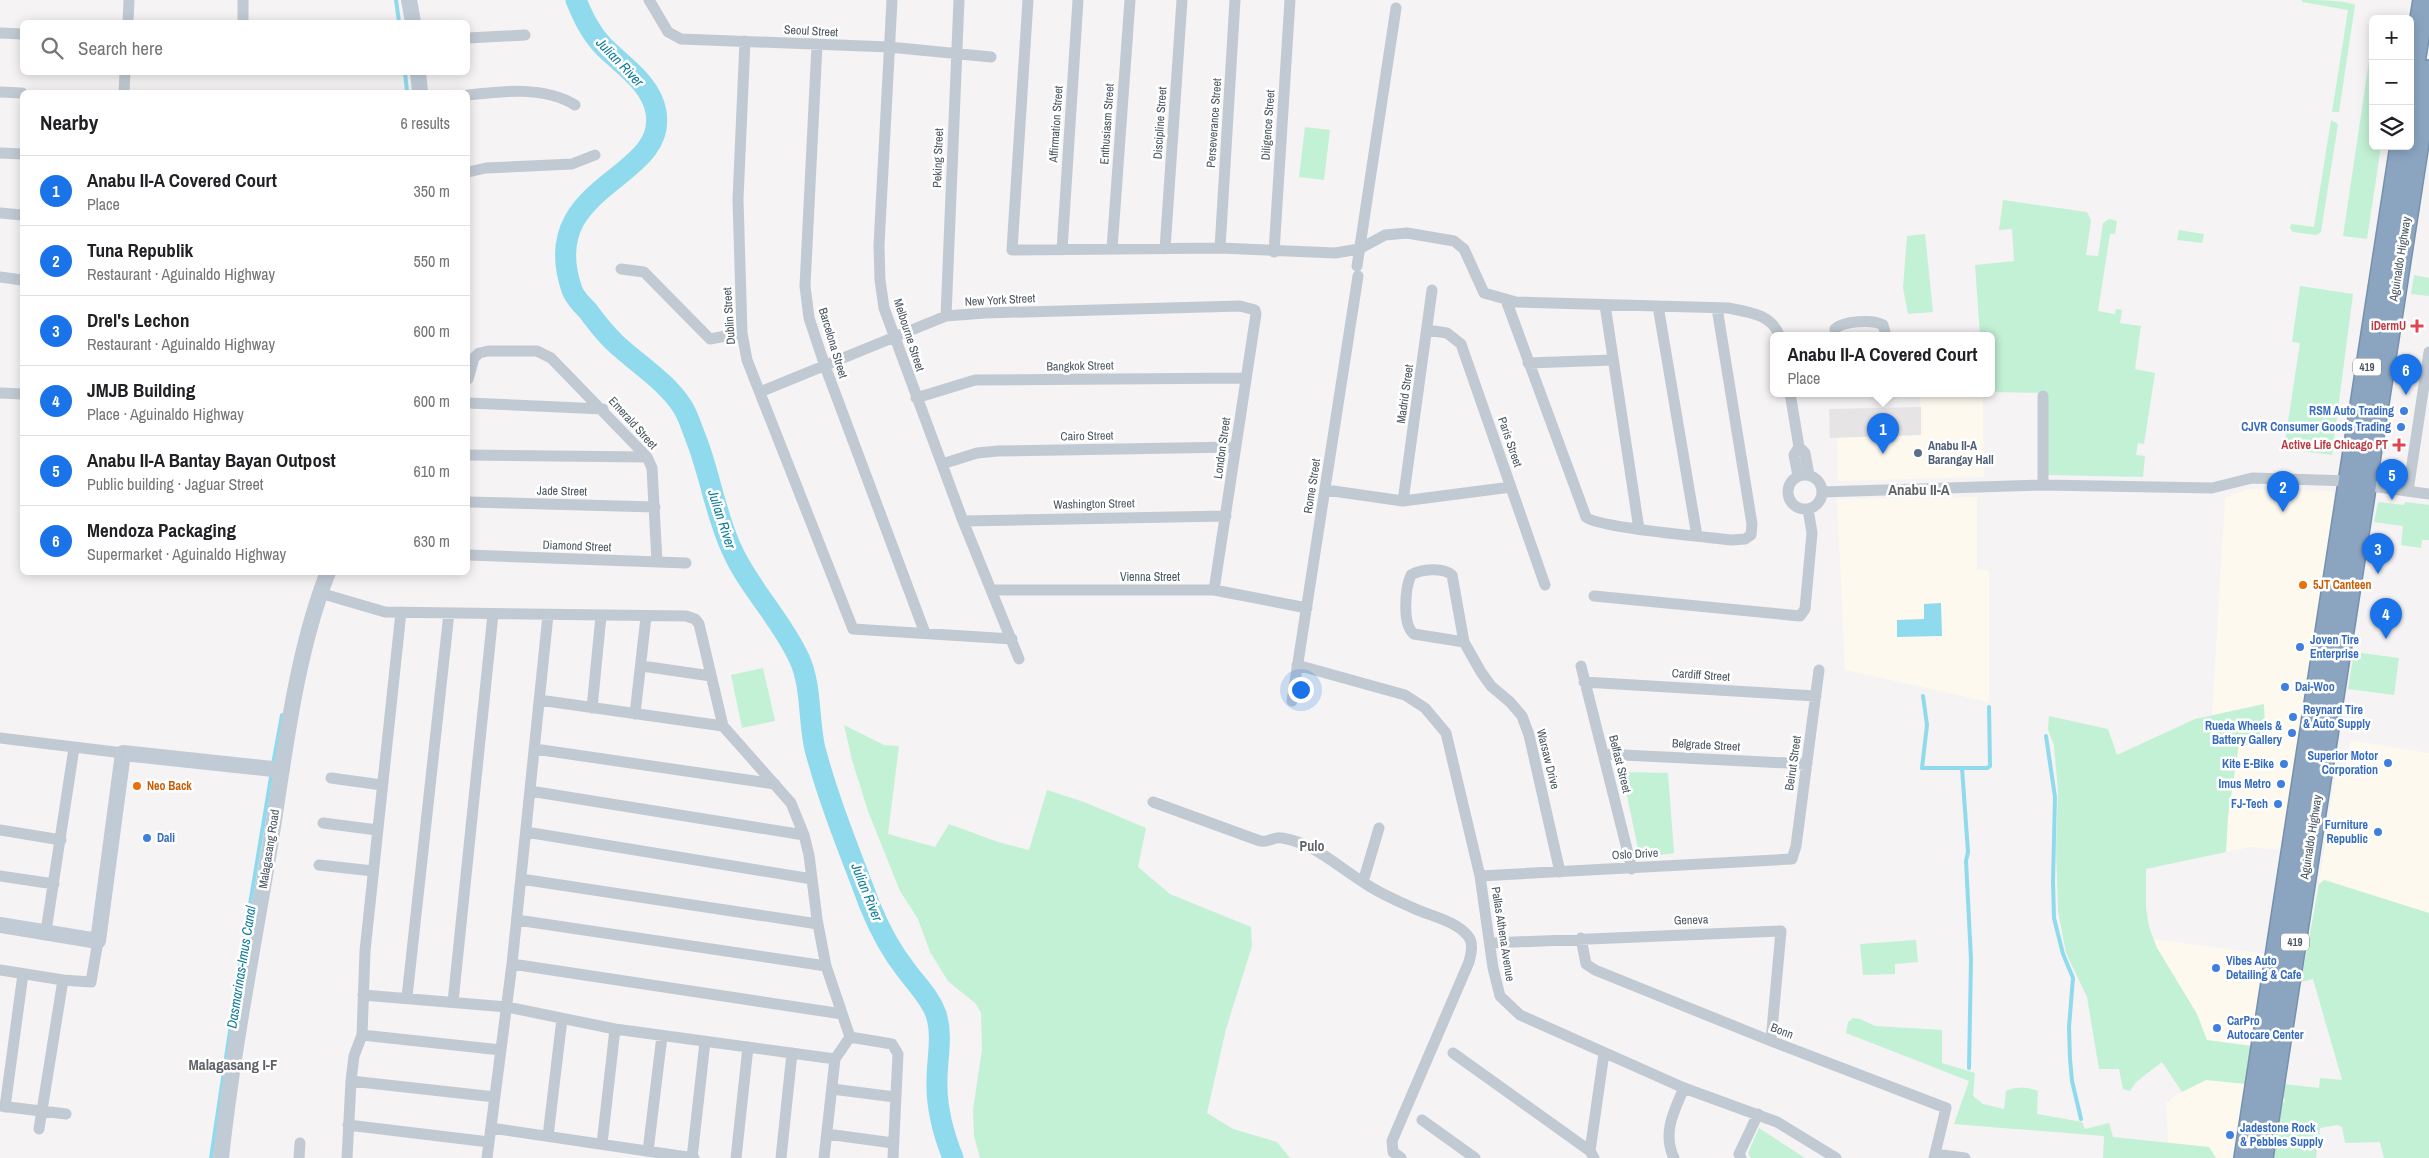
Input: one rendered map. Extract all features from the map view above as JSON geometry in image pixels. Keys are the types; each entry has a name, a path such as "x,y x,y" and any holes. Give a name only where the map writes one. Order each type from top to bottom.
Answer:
{"highway":[{"path":"2414,62 2424,0"},
{"name":"Aguinaldo Highway","path":"2245,1158 2314,762 2357,482 2429,71"},
{"name":"Aguinaldo Highway","path":"2357,482 2400,150"},
{"name":"Aguinaldo Highway","path":"2262,1158 2314,762"}],"main road":[{"path":"410,0 413,20"},
{"path":"418,75 420,90"},
{"name":"Malagasang Road","path":"220,1158 233,1062 282,770 310,621 327,575"},
{"path":"0,926 98,941 123,753 282,770"}],"street":[{"path":"128,20 129,0"},
{"path":"243,0 243,20"},
{"name":"Seoul Street","path":"649,0 672,35 681,39 890,47 991,57"},
{"name":"Melbourne Street","path":"892,0 880,246 881,289 894,337 916,398 1019,659"},
{"name":"Peking Street","path":"946,316 958,0"},
{"path":"1028,0 1012,250 1220,248 1335,254 1359,249 1385,235 1407,232 1454,241 1464,249 1484,293 1506,300 1516,302 1716,308 1754,313 1769,320 1777,332"},
{"name":"Affirmation Street","path":"1062,250 1078,0"},
{"name":"Enthusiasm Street","path":"1112,249 1130,0"},
{"name":"Discipline Street","path":"1165,248 1182,0"},
{"name":"Perseverance Street","path":"1220,248 1235,0"},
{"name":"Diligence Street","path":"1274,252 1290,0"},
{"name":"Rome Street","path":"1292,701 1326,490 1358,271 1359,249 1396,8"},
{"path":"0,32 20,34"},
{"path":"470,38 525,35"},
{"name":"Dublin Street","path":"745,41 738,199 742,333 748,360 853,629 925,633"},
{"name":"Barcelona Street","path":"817,45 805,286 809,318 825,366 925,633"},
{"path":"124,90 125,75"},
{"path":"0,92 20,93"},
{"path":"470,95 535,93 557,96 575,105"},
{"path":"0,153 20,154"},
{"path":"470,172 486,168 572,164 595,155"},
{"path":"0,213 20,215"},
{"path":"621,269 644,272 710,339 742,333"},
{"path":"0,277 20,280"},
{"name":"Madrid Street","path":"1403,501 1432,290"},
{"path":"1506,300 1586,517 1591,522 1639,529 1732,540 1745,539 1751,535 1752,524 1716,308"},
{"path":"1605,305 1639,529"},
{"name":"New York Street","path":"760,392 946,316 985,313 1240,306 1255,310"},
{"path":"1658,306 1697,536"},
{"name":"London Street","path":"1214,590 1256,314 1255,310"},
{"path":"1835,332 1839,325 1873,322 1882,325 1885,332"},
{"name":"Paris Street","path":"1427,330 1447,334 1461,344 1545,585"},
{"name":"Emerald Street","path":"470,372 474,358 488,350 537,351 546,354 603,409 647,457 652,468 657,562"},
{"path":"2408,491 2429,352"},
{"path":"1528,363 1613,360"},
{"name":"Bangkok Street","path":"916,398 975,380 1246,378"},
{"path":"0,393 20,394"},
{"path":"2042,396 2043,485"},
{"path":"1791,397 1799,447 1805,453 1804,476"},
{"path":"470,403 603,409"},
{"name":"Cairo Street","path":"942,464 977,453 998,451 1235,447"},
{"path":"470,455 647,457"},
{"path":"1804,476 1821,485 1822,492 1818,503 1808,509 1796,507 1788,498 1788,486 1804,476"},
{"path":"1822,492 2043,485 2212,488 2252,478 2357,482 2429,494"},
{"path":"1326,490 1403,501 1511,486"},
{"name":"Jade Street","path":"470,502 655,507"},
{"path":"1594,596 1800,616 1805,609 1812,539 1808,509"},
{"name":"Washington Street","path":"963,521 1226,516"},
{"name":"Diamond Street","path":"470,556 686,563"},
{"name":"Warsaw Drive","path":"1464,642 1414,634 1410,631 1406,619 1411,575 1420,572 1443,570 1452,575 1464,642 1480,672 1491,686 1510,702 1522,716 1529,735 1560,872"},
{"name":"Vienna Street","path":"992,590 1214,590 1307,608"},
{"path":"320,593 378,611 646,617 686,616 695,619 699,624 723,726 791,803 804,834 826,966 850,1037"},
{"path":"347,1158 350,1082 354,1056 362,1035 364,950 401,612"},
{"path":"407,997 449,613"},
{"path":"453,1002 493,614"},
{"path":"487,1158 517,920 548,615"},
{"path":"592,708 601,616"},
{"path":"635,714 642,666 646,617"},
{"path":"925,633 1012,639"},
{"name":"Pallas Athena Avenue","path":"1297,665 1405,695 1425,708 1446,733 1480,876 1491,943 1493,968 1500,996 1520,1015 1684,1088 1777,1122 1836,1158"},
{"path":"642,666 711,676"},
{"name":"Belfast Street","path":"1581,666 1632,868"},
{"name":"Beirut Street","path":"1792,859 1796,846 1819,670"},
{"name":"Cardiff Street","path":"1584,682 1816,696"},
{"path":"539,700 723,726"},
{"path":"0,738 123,753"},
{"path":"46,932 74,748"},
{"path":"535,749 775,784"},
{"name":"Belgrade Street","path":"1603,754 1807,764"},
{"path":"331,778 382,785"},
{"path":"530,791 804,834"},
{"path":"1152,802 1260,841 1283,838 1325,855 1362,882 1460,929 1471,941 1469,962 1392,1141 1393,1156"},
{"path":"323,823 377,830"},
{"path":"1362,882 1379,828"},
{"path":"0,830 61,840"},
{"path":"526,832 812,879"},
{"name":"Oslo Drive","path":"1480,876 1792,859"},
{"path":"319,865 373,871"},
{"path":"0,876 54,884"},
{"path":"521,878 818,924"},
{"path":"517,920 826,966"},
{"name":"Geneva","path":"1491,943 1781,931 1770,1041"},
{"name":"Bonn","path":"1581,938 1588,966 1770,1041 1946,1108 1935,1156"},
{"path":"0,970 63,980 92,982 98,941"},
{"path":"512,964 842,1014"},
{"path":"23,974 3,1107 66,1114"},
{"path":"38,1129 63,980"},
{"path":"363,994 507,1007 615,1030 835,1059"},
{"path":"548,1136 562,1019"},
{"path":"602,1144 615,1030"},
{"path":"362,1035 501,1050"},
{"path":"648,1151 662,1036"},
{"path":"824,1158 835,1059 850,1037"},
{"path":"850,1037 892,1044 895,1047 899,1061 895,1097 894,1158"},
{"path":"491,1128 693,1158 705,1042"},
{"path":"736,1158 748,1047"},
{"path":"781,1158 792,1053"},
{"path":"1453,1053 1592,1155 1604,1054"},
{"path":"350,1082 495,1097"},
{"path":"1674,1158 1669,1147 1668,1133 1671,1118 1684,1088"},
{"path":"832,1089 895,1097"},
{"path":"1741,1158 1740,1154 1758,1114"},
{"path":"1422,1120 1475,1158"},
{"path":"348,1125 489,1142"},
{"path":"827,1134 893,1143"},
{"path":"299,1158 300,1143"},
{"path":"1935,1156 1965,1158"}],"shaded area":[{"path":"1920,397 1983,397 1984,477 1838,481 1837,437 1921,435"},
{"path":"1921,407 1921,435 1830,438 1829,409"},
{"path":"2248,489 2333,491 2333,497 2335,497 2300,744 2282,850 2251,847 2226,852 2228,816 2239,743 2264,704 2212,715 2225,498"},
{"path":"1977,497 1977,570 1989,570 1989,702 1845,670 1837,499"},
{"name":"Furniture Republic","path":"2350,740 2429,753 2429,913 2327,880 2319,884 2336,770 2345,772"},
{"path":"2153,939 2266,954 2252,1046 2207,1040 2197,1014"},
{"path":"2206,1080 2246,1084 2234,1158 2216,1158 2209,1147 2168,1143 2166,1103 2186,1088"}],"green space":[{"path":"2302,0 2337,1 2355,5 2339,112 2332,112 2348,10 2302,2"},
{"path":"2369,61 2369,150 2380,150 2367,239 2343,236"},
{"path":"2331,120 2338,124 2321,232 2316,235 2293,232 2290,228 2291,224 2314,227"},
{"path":"1305,127 1330,130 1324,180 1299,177"},
{"path":"2003,200 2087,212 2091,220 2086,255 2098,256 2103,223 2109,219 2117,221 2115,234 2110,234 2098,311 2115,314 2116,309 2122,310 2120,323 2141,326 2135,369 2155,373 2144,444 2138,443 2136,455 2145,456 2143,477 2048,475 2048,393 1995,392 1995,332 1980,332 1975,265 2014,261 2012,229 1999,230"},
{"path":"2179,230 2204,234 2202,243 2177,240"},
{"path":"1925,234 1933,312 1908,314 1903,288 1907,236"},
{"path":"2414,275 2429,278 2429,296 2411,294"},
{"path":"2300,286 2353,294 2332,455 2279,448 2281,440 2285,441 2300,343 2292,342"},
{"path":"2378,502 2404,505 2405,502 2429,505 2429,540 2422,540 2421,548 2401,545 2403,526 2374,522"},
{"path":"2354,652 2399,658 2394,695 2348,689"},
{"path":"763,668 775,721 742,728 731,675"},
{"path":"2264,704 2266,747 2239,744 2228,816 2226,852 2146,869 2146,908 2149,927 2157,948 2197,1014 2207,1040 2252,1046 2246,1084 2206,1080 2182,1092 2162,1062 2136,1082 2130,1091 2123,1089 2119,1069 2099,1069 2087,997 2066,953 2058,911 2056,848 2058,791 2054,745 2048,730 2049,716 2108,729 2117,755 2195,719"},
{"path":"844,725 884,745 899,746 888,834 935,847 949,824 998,842 1029,850 1047,790 1084,802 1146,828 1138,867 1170,894 1251,927 1252,946 1226,1029 1207,1113 1233,1129 1277,1142 1290,1158 980,1158 974,1136 973,1109 982,1050 981,1013 976,1004 948,981 930,952 918,919 900,891 868,811 852,760"},
{"path":"1622,772 1668,773 1674,853 1640,858"},
{"path":"2324,880 2429,913 2429,1158 2384,1158 2380,1142 2345,1143 2342,1127 2337,1125 2320,1128 2316,1158 2273,1158 2281,1103 2284,1103 2285,1099 2282,1098 2284,1084 2319,1088 2320,1078 2342,1080 2313,979 2301,982 2319,884"},
{"path":"1916,940 1918,962 1895,964 1895,974 1863,975 1860,944"},
{"path":"1853,1018 1875,1026 1942,1030 1942,1063 1975,1073 1973,1096 1983,1104 2004,1109 2006,1091 2019,1088 2030,1089 2038,1091 2037,1114 2082,1122 2085,1129 2109,1123 2113,1137 2209,1147 2216,1158 2103,1158 2104,1136 1954,1124 1969,1081 1846,1033 1848,1022"},
{"path":"1759,1128 1805,1158 1751,1158 1748,1153"}],"water":[{"path":"1941,603 1942,636 1897,637 1897,620 1924,619 1924,604"}],"waterway":[{"name":"Dasmarinas-Imus Canal","path":"396,0 399,20"},
{"name":"Julian River","path":"576,0 594,35 642,83 653,102 656,112 654,135 643,154 585,205 571,227 565,254 572,290 611,339 659,380 682,406 700,450 721,522 732,550 799,658 808,691 815,749 827,789 870,906 890,947 927,996 936,1014 939,1030 937,1080 939,1110 943,1130 953,1158"},
{"name":"Dasmarinas-Imus Canal","path":"405,75 407,90"},
{"path":"1923,696 1927,725 1922,768 1987,768 1990,766 1989,707"},
{"name":"Dasmarinas-Imus Canal","path":"273,764 282,715"},
{"path":"2046,736 2055,797 2054,918 2063,954 2073,978 2069,1027 2070,1059 2072,1081 2081,1119"},
{"path":"1962,768 1968,852 1966,861 1971,959 1969,1068"},
{"name":"Dasmarinas-Imus Canal","path":"211,1158 271,777"}],"place":[{"name":"iDermU","path":"2417,326"},
{"name":"Mendoza Packaging","path":"2406,395"},
{"name":"RSM Auto Trading","path":"2404,411"},
{"name":"CJVR Consumer Goods Trading","path":"2401,427"},
{"name":"Active Life Chicago PT","path":"2399,445"},
{"name":"Anabu II-A Barangay Hall","path":"1918,453"},
{"name":"Anabu II-A Covered Court","path":"1883,454"},
{"name":"Anabu II-A Bantay Bayan Outpost","path":"2392,500"},
{"name":"Tuna Republik","path":"2283,512"},
{"name":"Drel's Lechon","path":"2378,574"},
{"name":"5JT Canteen","path":"2303,585"},
{"name":"JMJB Building","path":"2386,639"},
{"name":"Joven Tire Enterprise","path":"2300,647"},
{"name":"Dai-Woo","path":"2285,687"},
{"name":"Reynard Tire & Auto Supply","path":"2293,717"},
{"name":"Rueda Wheels & Battery Gallery","path":"2292,733"},
{"name":"Superior Motor Corporation","path":"2388,763"},
{"name":"Kite E-Bike","path":"2284,764"},
{"name":"Imus Metro","path":"2281,784"},
{"name":"Neo Back","path":"137,786"},
{"name":"FJ-Tech","path":"2278,804"},
{"name":"Furniture Republic","path":"2378,832"},
{"name":"Dali","path":"147,838"},
{"name":"Vibes Auto Detailing & Cafe","path":"2216,968"},
{"name":"CarPro Autocare Center","path":"2217,1028"},
{"name":"Jadestone Rock & Pebbles Supply","path":"2230,1135"}],"district":[{"name":"Anabu II-A","path":"1919,489"},
{"name":"Pulo","path":"1312,846"},
{"name":"Malagasang I-F","path":"233,1064"}]}
